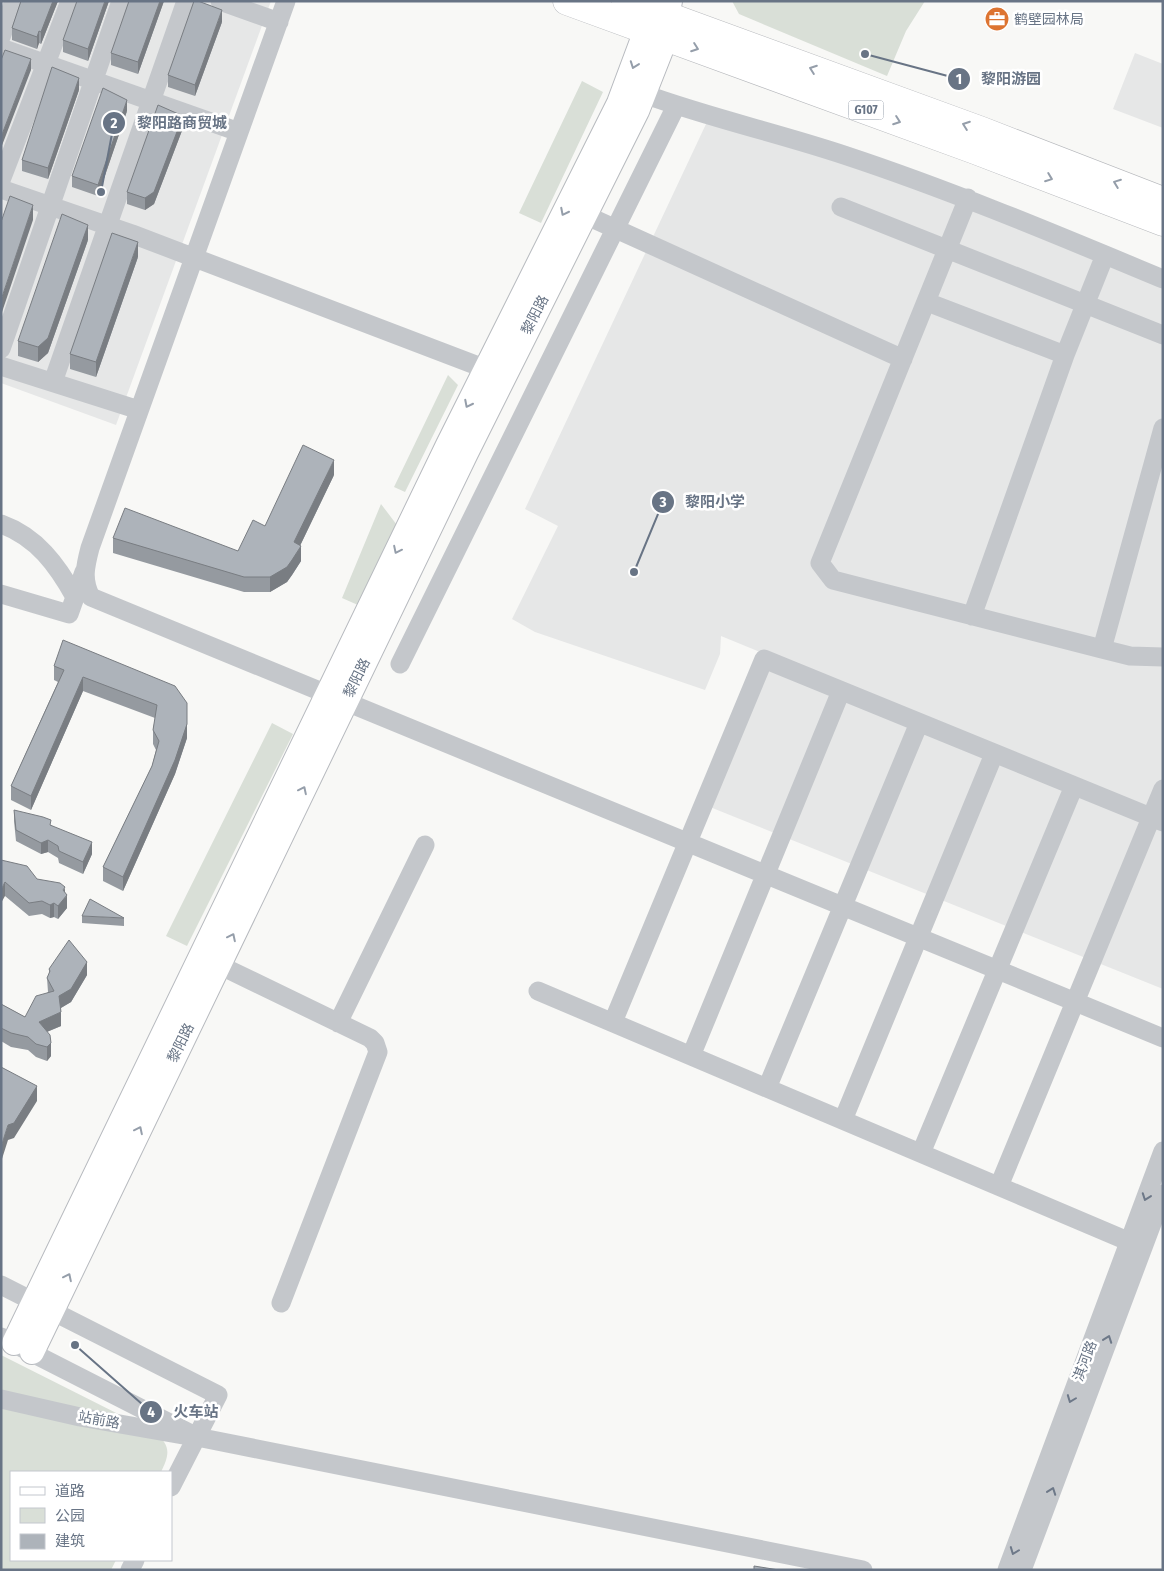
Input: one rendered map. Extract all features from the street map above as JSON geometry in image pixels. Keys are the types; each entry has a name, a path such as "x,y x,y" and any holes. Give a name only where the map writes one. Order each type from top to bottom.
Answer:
{"highway":[{"name":"G107","path":"567,1 653,14 982,131 1163,201"},
{"name":"G107","path":"653,14 975,150 1163,222"}],"main road":[{"name":"黎阳路","path":"43,1306 336,699 466,454 644,94 653,14"},
{"name":"黎阳路","path":"16,1344 43,1306 218,965 486,369 619,103 653,14"}],"street":[{"path":"1,37 14,1"},
{"path":"1,180 70,1"},
{"path":"1,349 121,1"},
{"path":"53,382 186,1"},
{"path":"220,1 279,22"},
{"path":"1,594 69,614 84,572 90,548 286,1"},
{"path":"1,48 239,132"},
{"path":"644,94 676,106 843,155 968,198 1163,279"},
{"path":"400,664 676,106"},
{"path":"1,189 194,258 486,369"},
{"path":"968,198 820,563 833,580 1130,656 1163,657"},
{"path":"841,207 1163,335"},
{"path":"585,215 903,359"},
{"path":"972,616 1065,355 1105,255"},
{"path":"927,302 1065,355"},
{"path":"1,366 139,410"},
{"path":"1102,649 1163,428"},
{"path":"1,524 18,530 38,544 66,581 75,597"},
{"path":"84,572 86,587 91,598 1163,1038"},
{"path":"613,1022 764,660 1157,820"},
{"path":"691,1056 841,691"},
{"path":"766,1088 919,722"},
{"path":"843,1120 994,754"},
{"path":"921,1153 1074,786"},
{"path":"999,1186 1075,1002 1157,820 1163,789"},
{"path":"338,1023 425,845"},
{"path":"218,965 370,1038 376,1043 378,1052 281,1303"},
{"path":"538,991 1130,1242"},
{"name":"淇河路","path":"1007,1570 1163,1151"},
{"name":"淇河路","path":"1022,1570 1163,1194"},
{"path":"1,1285 218,1395 172,1485"},
{"path":"16,1344 197,1437 863,1570"},
{"name":"站前路","path":"1,1399 80,1417 197,1437"}],"shaded area":[{"path":"1,1 271,1 116,425 1,383"},
{"path":"1135,53 1163,64 1163,128 1113,109"},
{"path":"714,107 1163,272 1163,989 700,803 760,652 721,636 720,654 705,690 535,632 512,619 558,526 525,509"}],"green space":[{"path":"732,1 925,1 906,31 887,76 739,14"},
{"path":"582,81 603,92 541,223 519,213"},
{"path":"448,375 458,385 405,492 394,487"},
{"path":"381,504 400,529 367,609 342,598"},
{"path":"272,723 293,734 187,946 166,936"},
{"path":"1,1355 154,1432 164,1441 167,1455 161,1471 10,1471 10,1561 116,1561 111,1570 1,1570"}],"building":[{"path":"21,1 53,1 41,32 39,31 37,37 12,28"},
{"path":"77,1 105,1 88,49 63,40"},
{"path":"129,1 160,1 138,62 111,53"},
{"path":"194,1 222,10 195,85 168,75"},
{"path":"5,50 31,59 1,137 1,60"},
{"path":"52,67 79,78 48,168 22,160"},
{"path":"103,88 127,100 98,185 72,176"},
{"path":"158,105 183,116 154,192 145,198 127,192"},
{"path":"10,196 33,205 1,300 1,222"},
{"path":"62,214 88,225 48,338 38,347 18,341"},
{"path":"112,233 138,242 96,362 70,354"},
{"path":"303,445 334,460 294,542 301,546 287,567 270,577 244,577 113,538 125,508 238,551 253,520 265,526"},
{"path":"63,640 175,686 187,703 187,724 175,760 123,877 103,867 152,766 159,741 153,730 157,705 83,677 31,796 11,786 64,670 54,666"},
{"path":"14,810 51,820 50,825 92,842 83,862 59,851 58,846 48,840 41,843 16,830"},
{"path":"1,860 27,866 37,879 60,883 65,887 63,890 67,895 58,906 54,903 50,905 42,901 29,903 5,882 1,890"},
{"path":"90,899 124,918 82,916"},
{"path":"69,940 87,962 71,989 59,996 61,1012 39,1022 50,1035 51,1043 47,1047 36,1044 28,1037 11,1033 1,1028 1,1004 25,1017 36,996 54,991 47,978 49,969"},
{"path":"1,1067 37,1086 14,1123 8,1125 1,1147"},
{"path":"754,1566 779,1570 754,1570"}],"place":[{"name":"鹤壁园林局","path":"997,19"},
{"name":"黎阳游园","path":"865,54"},
{"name":"黎阳路商贸城","path":"101,192"},
{"name":"黎阳小学","path":"634,572"},
{"name":"火车站","path":"75,1345"}]}
